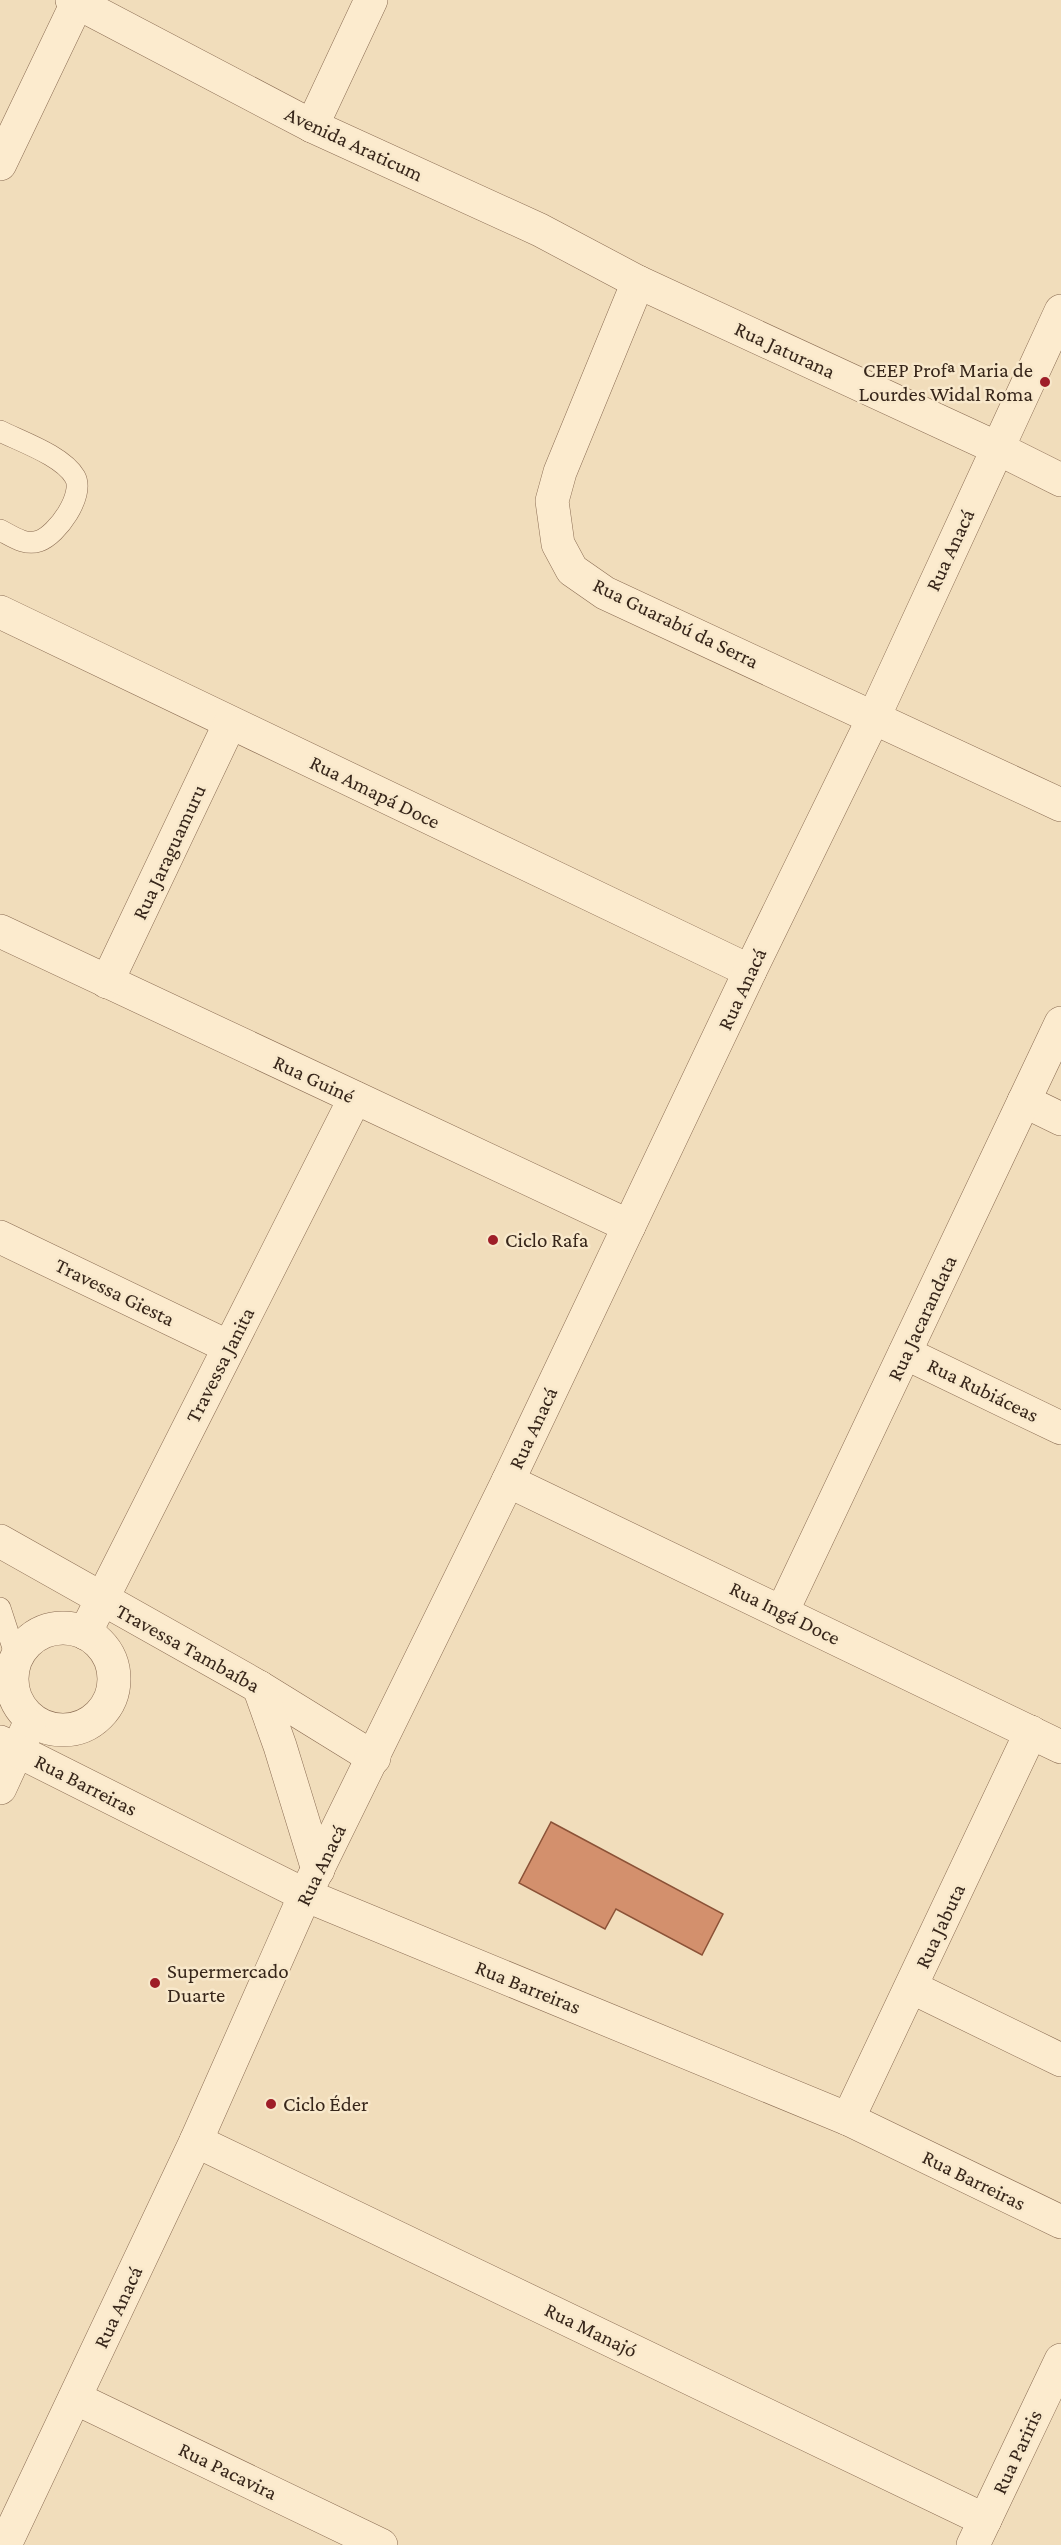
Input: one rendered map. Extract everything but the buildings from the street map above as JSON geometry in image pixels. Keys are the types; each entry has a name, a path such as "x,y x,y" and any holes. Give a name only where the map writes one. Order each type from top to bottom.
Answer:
{"street":[{"path":"312,126 372,0"},
{"path":"0,164 75,1"},
{"name":"Avenida Araticum","path":"75,1 312,126 540,230 638,282"},
{"name":"Rua Jaturana","path":"638,282 997,448 1061,480"},
{"name":"Rua Guarabú da Serra","path":"638,282 560,472 552,501 558,544 572,570 605,593 1061,805"},
{"name":"Rua Anacá","path":"5,2545 196,2141 312,1883 508,1481 750,971 874,717 1061,311"},
{"name":"Rua Amapá Doce","path":"0,612 750,971"},
{"name":"Rua Jaraguamuru","path":"107,982 230,723"},
{"name":"Rua Guiné","path":"0,931 629,1226"},
{"name":"Rua Jacarandata","path":"782,1612 1061,1023"},
{"name":"Travessa Janita","path":"85,1633 355,1098"},
{"path":"1024,1101 1061,1119"},
{"name":"Travessa Giesta","path":"0,1237 229,1347"},
{"name":"Rua Rubiáceas","path":"905,1353 1061,1428"},
{"name":"Rua Ingá Doce","path":"508,1481 1061,1747"},
{"name":"Travessa Tambaíba","path":"0,1541 260,1688 374,1758"},
{"path":"54,1628 70,1628 85,1633 99,1642 109,1655 114,1687 108,1704 97,1718 82,1728 64,1731 47,1729 31,1720 19,1707 12,1691 12,1673 8,1662 38,1634 54,1628"},
{"path":"260,1688 280,1746 312,1883"},
{"path":"0,1788 9,1746 31,1720"},
{"name":"Rua Jabuta","path":"848,2119 1031,1732"},
{"name":"Rua Barreiras","path":"9,1746 312,1883 848,2119 1061,2222"},
{"path":"910,1987 1061,2060"},
{"name":"Rua Manajó","path":"196,2141 979,2532"},
{"name":"Rua Pariris","path":"979,2532 1061,2360"},
{"name":"Rua Pacavira","path":"75,2398 381,2545"}],"lane":[{"path":"0,431 65,464 76,479 75,500 53,534 38,542 24,542 0,530"},
{"path":"0,1608 8,1662"}],"place":[{"name":"CEEP Profª Maria de Lourdes Widal Roma","path":"1045,382"},
{"name":"Ciclo Rafa","path":"493,1240"},
{"name":"Supermercado Duarte","path":"155,1983"},
{"name":"Ciclo Éder","path":"271,2104"}]}
